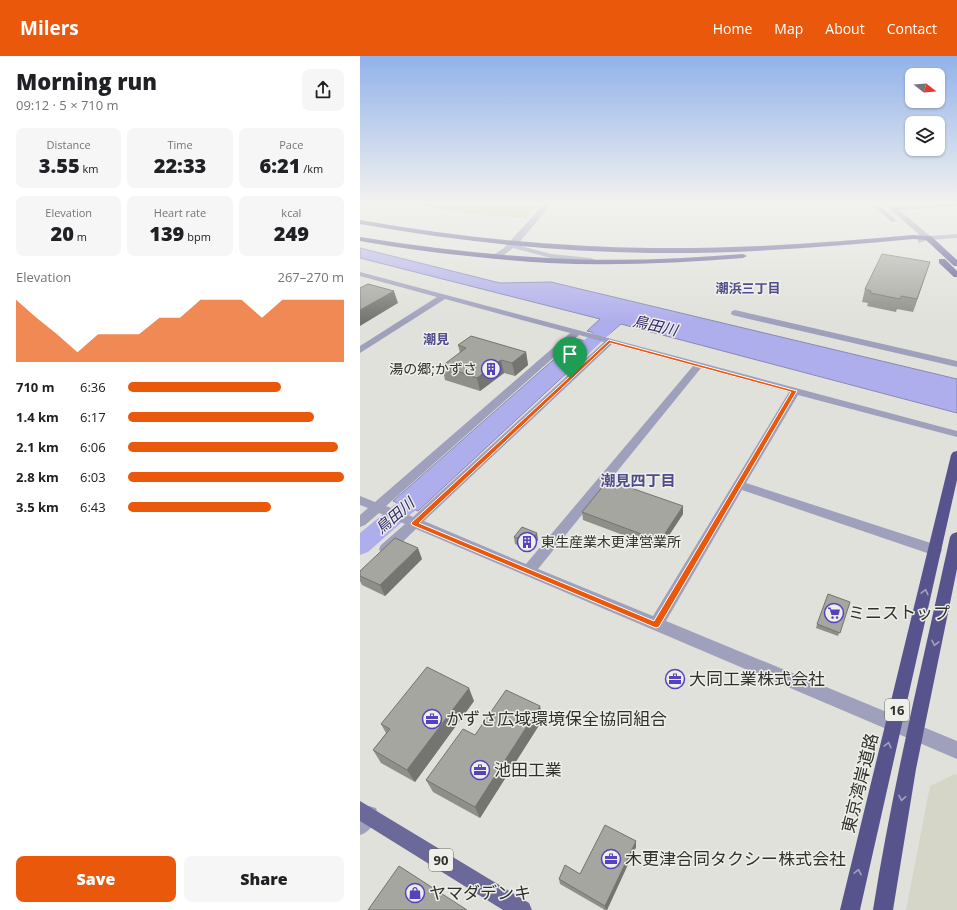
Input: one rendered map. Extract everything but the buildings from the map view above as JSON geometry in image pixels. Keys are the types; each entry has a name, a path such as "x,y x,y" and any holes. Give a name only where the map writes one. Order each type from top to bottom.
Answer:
{"highway":[{"path":"378,242 423,249 496,257 564,262 631,262 706,259 922,244 924,242"},
{"path":"503,242 630,249 740,249 922,244 957,275"},
{"path":"932,242 957,264"},
{"name":"東京湾岸道路","path":"850,910 893,724 936,550 957,455"},
{"name":"16","path":"883,910 889,864 957,537"}],"main road":[{"name":"90","path":"363,817 522,910"}],"street":[{"path":"496,257 503,253 513,243 514,246 519,248 551,256 631,262"},
{"path":"360,274 579,334 957,434"},
{"path":"360,350 443,297"},
{"path":"735,312 957,364"},
{"path":"360,522 579,334"},
{"path":"376,558 606,341"},
{"path":"528,571 699,365"},
{"path":"656,625 795,391"},
{"path":"739,485 936,550"},
{"path":"360,500 915,734 957,750"}],"shaded area":[{"path":"955,774 957,775 957,910 906,910 930,786"}],"water":[{"path":"360,248 500,283 551,282 957,379 957,413 621,324 607,336 587,331 600,319 360,258"},
{"path":"577,339 598,344 418,511 393,501"}],"waterway":[{"name":"鳥田川","path":"571,361 619,317 623,318"},
{"name":"鳥田川","path":"360,546 428,488"}],"place":[{"name":"湯の郷;かずさ","path":"491,369"},
{"name":"東生産業木更津営業所","path":"527,542"},
{"name":"ミニストップ","path":"834,613"},
{"name":"大同工業株式会社","path":"675,679"},
{"name":"かずさ広域環境保全協同組合","path":"432,719"},
{"name":"池田工業","path":"480,770"},
{"name":"木更津合同タクシー株式会社","path":"611,859"},
{"name":"ヤマダデンキ","path":"415,893"}],"district":[{"name":"潮浜三丁目","path":"748,288"},
{"name":"潮見","path":"436,339"},
{"name":"潮見四丁目","path":"638,481"}],"route":[{"path":"609,342 795,391 656,625 414,523 570,378 609,342"}]}
